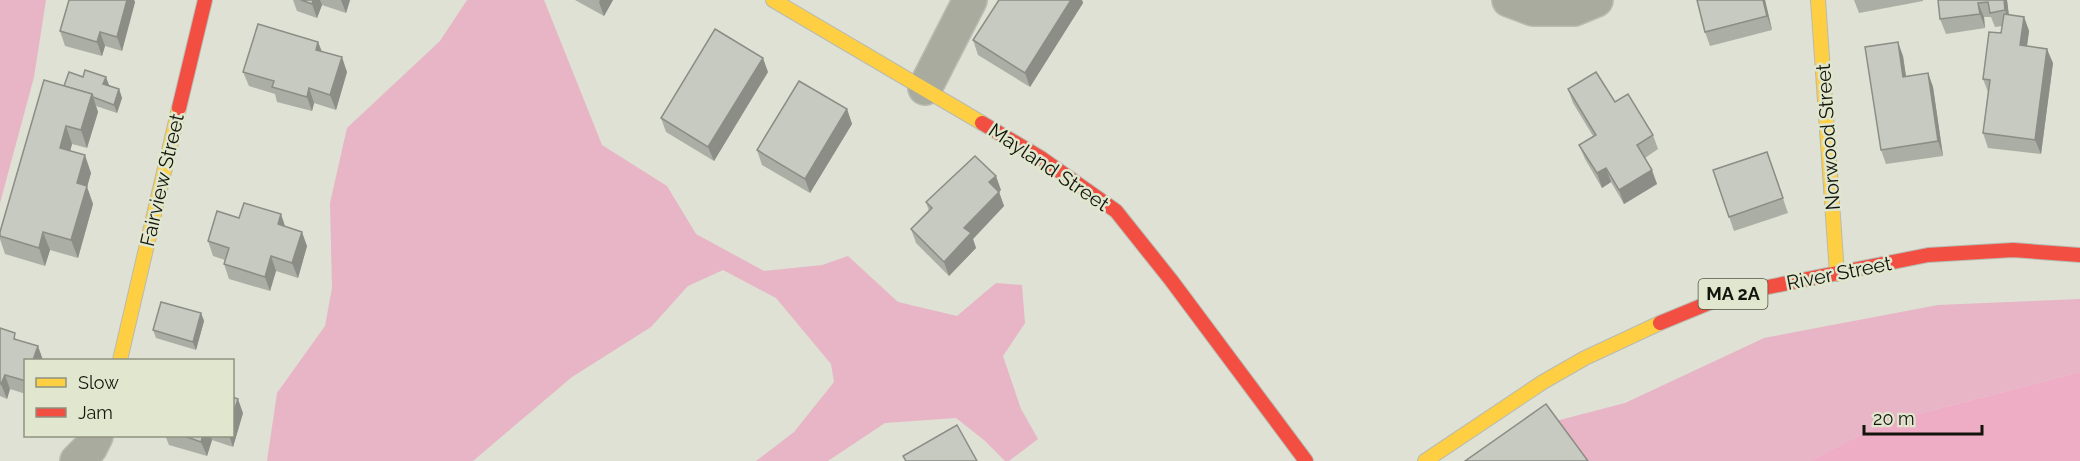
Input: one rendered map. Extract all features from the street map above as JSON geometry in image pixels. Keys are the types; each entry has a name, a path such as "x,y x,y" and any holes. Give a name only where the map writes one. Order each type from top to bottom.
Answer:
{"main road":[{"name":"Fairview Street","path":"120,359 205,0"},
{"name":"Mayland Street","path":"774,0 1041,158 1116,211 1171,280 1306,461"},
{"name":"Norwood Street","path":"1818,0 1837,274"},
{"name":"River Street","path":"1425,461 1544,382 1585,358 1728,295 1928,255 2013,250 2080,255"}],"street":[{"path":"925,88 969,0"},
{"path":"1509,0 1533,9 1574,9 1596,0"},
{"path":"77,461 90,448 95,437"}],"shaded area":[{"path":"0,0 46,0 34,77 0,203"},
{"path":"467,0 544,0 602,145 667,186 696,234 764,271 822,265 848,256 898,302 957,316 996,283 1022,285 1025,323 1003,356 1021,409 1038,439 1009,461 1005,461 984,440 956,418 885,423 828,461 756,461 794,432 834,382 831,364 776,298 723,270 688,286 651,327 572,377 473,461 267,461 277,393 325,326 332,288 330,203 347,128 440,41"},
{"path":"2080,299 2080,372 1884,423 1809,461 1581,461 1552,422 1625,403 1764,338 1938,305"},
{"path":"2080,372 2080,461 1809,461 1884,423"}],"building":[{"path":"69,0 127,0 117,37 100,32 97,42 60,31"},
{"path":"301,0 313,0 312,4"},
{"path":"999,0 1071,0 1025,73 973,40"},
{"path":"1697,0 1763,0 1767,16 1705,32"},
{"path":"1938,0 2004,0 2005,10 1990,13 1988,2 1978,3 1980,14 1940,19"},
{"path":"2004,14 2024,17 2020,45 2047,49 2035,140 1983,133 1990,80 1983,79 1989,32 2001,33"},
{"path":"258,24 318,42 316,50 342,57 330,95 309,88 307,97 272,87 274,81 243,72"},
{"path":"715,29 763,58 708,147 661,118"},
{"path":"1898,42 1903,77 1928,73 1938,141 1881,150 1865,47"},
{"path":"85,70 106,77 103,84 119,89 114,105 93,97 92,94 64,86 69,72 83,77"},
{"path":"1596,72 1615,102 1628,94 1653,135 1637,145 1652,170 1619,190 1606,168 1597,173 1579,145 1596,135 1568,89"},
{"path":"44,80 92,94 81,130 66,126 60,148 85,155 77,183 87,186 71,240 43,232 39,248 0,236 0,232"},
{"path":"799,81 847,109 805,179 757,150"},
{"path":"1767,152 1783,198 1729,217 1713,170"},
{"path":"975,156 996,176 989,182 999,192 964,228 971,233 944,262 911,229 932,208 926,202"},
{"path":"244,203 281,214 278,224 302,232 292,263 271,256 265,277 224,264 229,248 208,241 217,211 239,218"},
{"path":"161,302 201,313 193,342 153,330"},
{"path":"0,328 15,333 14,339 38,346 33,359 24,359 24,380 5,375 0,384"},
{"path":"234,398 238,399 234,411"},
{"path":"1546,404 1588,461 1465,461"},
{"path":"957,425 977,461 906,461 903,456"},
{"path":"187,437 202,437 201,442"}],"traffic: slow":[{"path":"773,0 982,123"},
{"path":"1818,0 1837,274"},
{"path":"120,359 179,108"},
{"path":"1425,461 1543,382 1585,358 1660,323"}],"traffic: jam":[{"path":"179,108 205,0"},
{"path":"982,123 1041,158 1116,211 1171,280 1306,461"},
{"path":"1660,323 1728,295 1928,255 2013,250 2080,255"}]}
